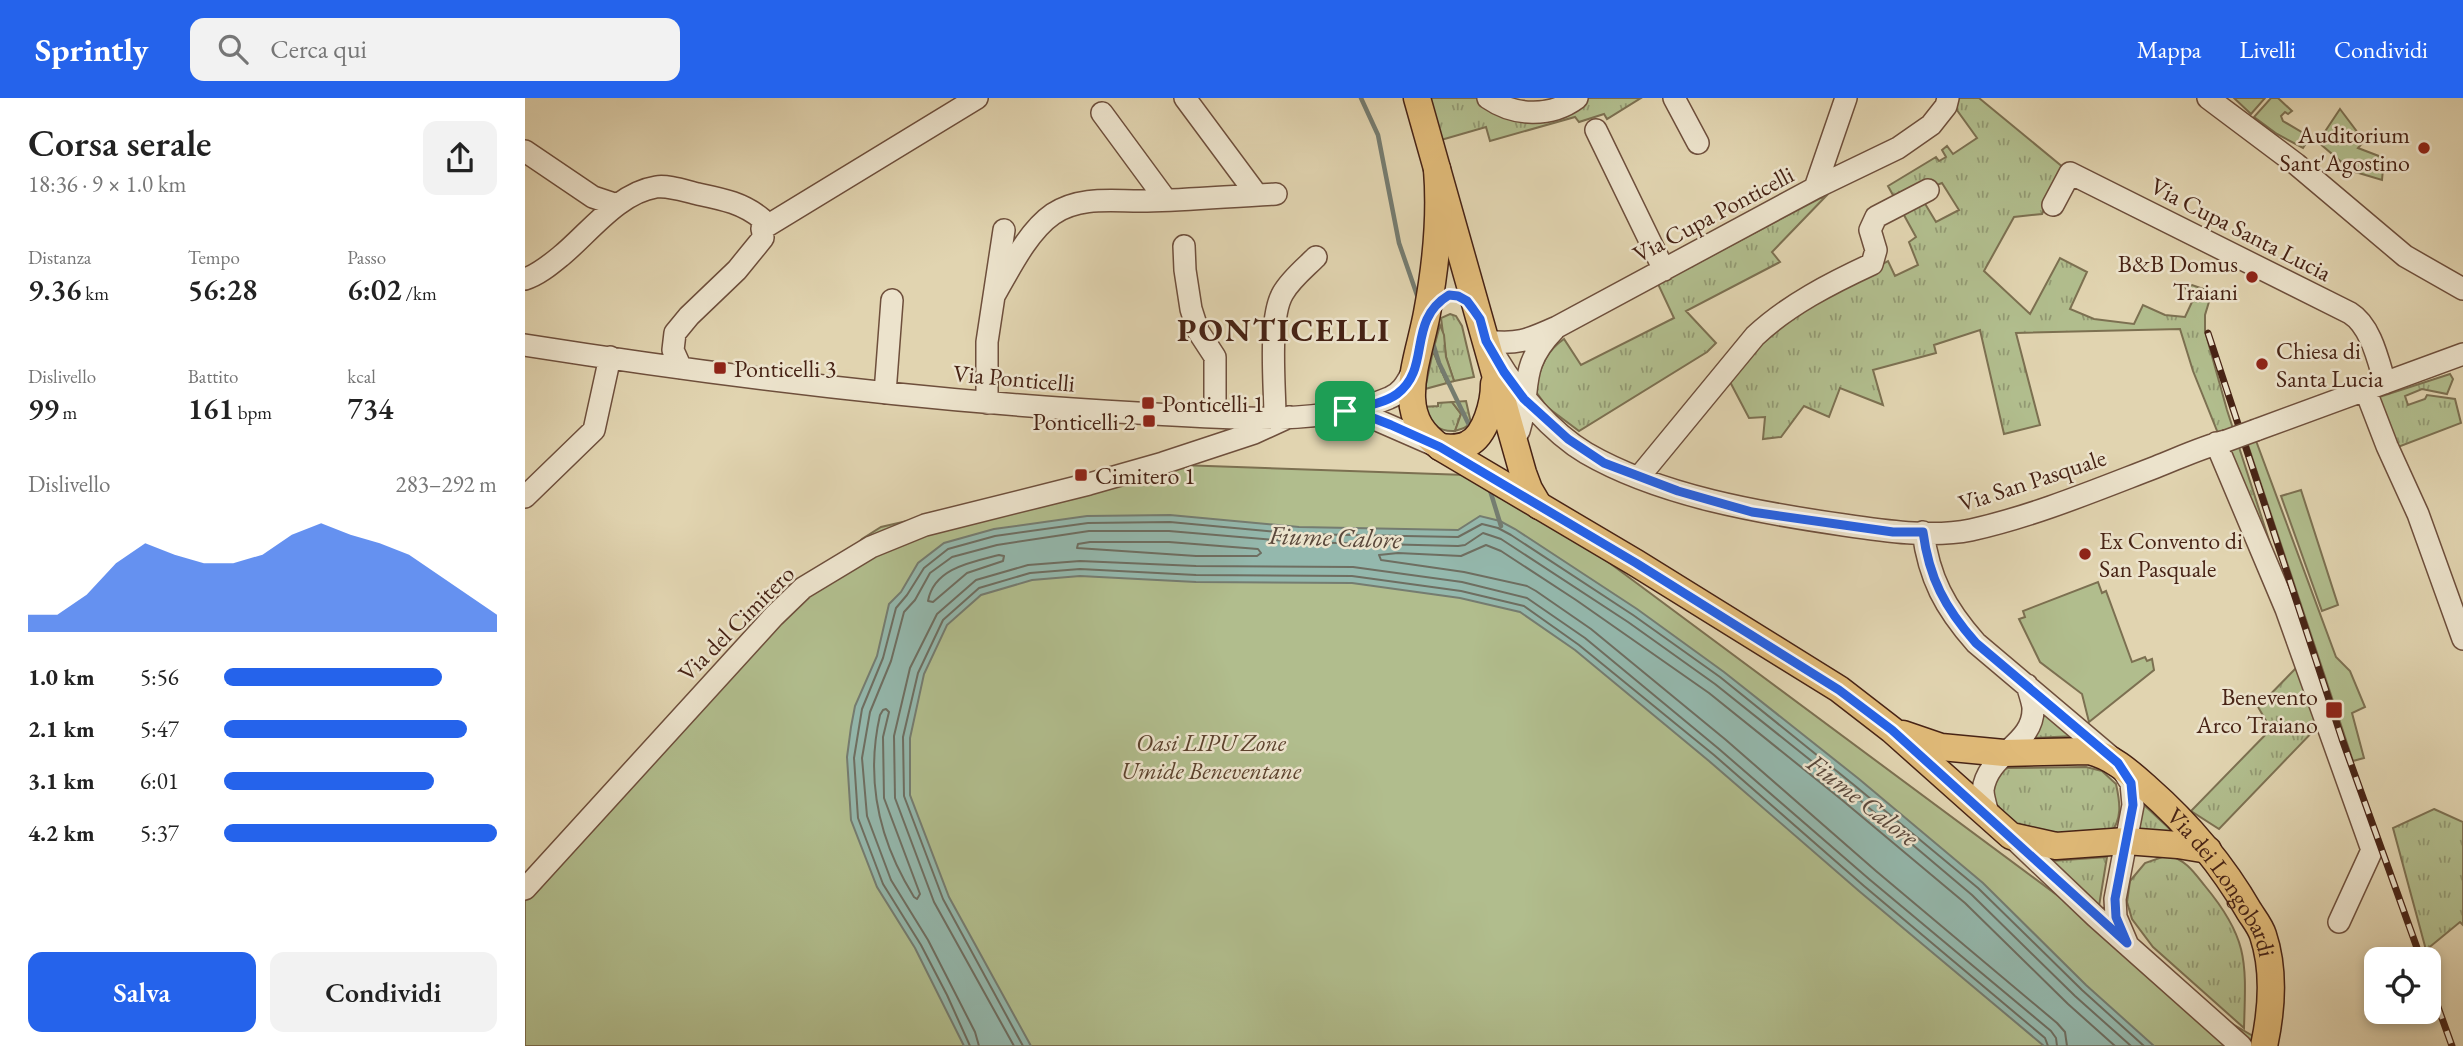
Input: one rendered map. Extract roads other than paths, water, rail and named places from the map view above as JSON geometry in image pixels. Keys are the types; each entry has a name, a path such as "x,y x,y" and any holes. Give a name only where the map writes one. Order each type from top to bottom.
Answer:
{"main road":[{"path":"1417,98 1494,377 1515,432 1529,489 1539,506"},
{"path":"1437,169 1440,203 1438,237 1412,398 1418,426 1426,436 1440,447 1777,649 1839,690 1892,730 2011,836 2056,846 2126,841 2208,850"},
{"path":"1426,317 1432,308 1449,295 1458,296 1467,301 1483,330"},
{"path":"1440,447 1459,447 1475,439 1492,406 1494,377"},
{"path":"1892,730 1941,747 2004,753 2089,751 2102,754 2118,763"},
{"name":"Via dei Longobardi","path":"2118,763 2182,820 2208,850 2238,891 2262,934 2271,975 2270,1010 2257,1045"}],"street":[{"path":"762,229 977,98"},
{"path":"994,296 1021,251 1053,214 1072,205 1091,201 1266,194 1185,98"},
{"path":"1487,98 1508,110 1542,112 1559,108 1577,98"},
{"path":"1674,98 1698,143"},
{"path":"1815,188 1846,98"},
{"name":"Via Cupa Ponticelli","path":"1483,330 1510,344 1529,340 1557,327 1815,188 1898,148 1931,125 1948,98"},
{"path":"2208,98 2296,164 2406,256 2463,289"},
{"path":"1102,113 1166,200"},
{"path":"1596,130 1664,270"},
{"path":"525,151 593,197 617,205"},
{"name":"Via Cupa Santa Lucia","path":"2053,205 2070,173 2350,313 2361,322 2378,358 2375,386"},
{"path":"525,279 533,277 558,258 617,205 643,191 658,187 682,190 748,207 762,219 763,238 752,254 675,333 640,363"},
{"path":"1639,477 1755,336 1791,308 1872,264 1876,255 1870,230 1876,217 1928,190"},
{"path":"986,403 987,342 1004,230"},
{"path":"1184,246 1191,309 1198,331 1215,357 1215,417"},
{"path":"1282,417 1274,335 1278,305 1289,284 1316,257"},
{"path":"885,393 892,300"},
{"path":"1515,432 1524,415 1526,376 1541,344 1557,327"},
{"path":"1483,330 1504,372 1524,399 1568,439"},
{"path":"675,333 673,350 681,368"},
{"name":"Via Ponticelli","path":"525,345 804,385 1044,408 1215,417 1282,417 1345,411 1391,398 1400,392 1415,367"},
{"name":"Via San Pasquale","path":"1568,439 1604,463 1639,477 1752,512 1893,532 1973,530 2048,507 2463,354"},
{"path":"525,497 594,430 610,357"},
{"path":"2375,386 2387,446 2418,514 2463,639"},
{"name":"Via Ponticelli","path":"1345,411 1363,414 1440,447"},
{"name":"Via del Cimitero","path":"525,889 765,625 803,588 870,547 925,525 1151,466 1254,433 1282,417"},
{"path":"1475,439 1515,432 1542,432 1568,439"},
{"path":"2221,442 2286,610 2372,850 2339,922"},
{"name":"Via dei Longobardi","path":"1923,532 1932,576 1956,621 1976,643 2118,763"},
{"path":"1989,817 1983,792 1986,779 1991,766 2017,745 2031,718 2033,707 2027,685"},
{"path":"2118,763 2131,783 2133,805 2115,899 2116,917 2127,943"},
{"path":"2011,836 2096,917 2257,1045"}],"water":[{"name":"Fiume Calore","path":"1170,515 1299,527 1458,530 1480,516 1500,521 1515,529 1637,609 1724,672 1859,779 1983,883 2086,985 2154,1046 2044,1046 1575,650 1520,612 1460,598 1352,583 1196,582 1080,576 1032,580 981,595 947,625 924,674 910,738 910,795 949,897 1031,1046 964,1046 915,948 877,887 851,820 847,757 851,727 855,706 877,656 889,604 901,592 918,563 944,543 994,529 1087,516"}],"waterway":[{"path":"1361,98 1378,135 1399,243 1418,298"},
{"path":"1432,340 1439,363 1470,427"},
{"path":"1489,487 1501,526"}],"railway":[{"path":"2208,333 2342,739 2417,947"},
{"path":"2441,1015 2452,1046"}],"place":[{"name":"Auditorium Sant'Agostino","path":"2424,148"},
{"name":"B&B Domus Traiani","path":"2252,277"},
{"name":"Chiesa di Santa Lucia","path":"2262,364"},
{"name":"Ponticelli 3","path":"720,368"},
{"name":"Ponticelli 1","path":"1148,403"},
{"name":"Ponticelli 2","path":"1149,421"},
{"name":"Cimitero 1","path":"1081,475"},
{"name":"Ex Convento di San Pasquale","path":"2085,554"},
{"name":"Benevento Arco Traiano","path":"2334,710"}],"district":[{"name":"PONTICELLI","path":"1284,330"}],"park label":[{"name":"Oasi LIPU Zone Umide Beneventane","path":"1211,756"}]}
